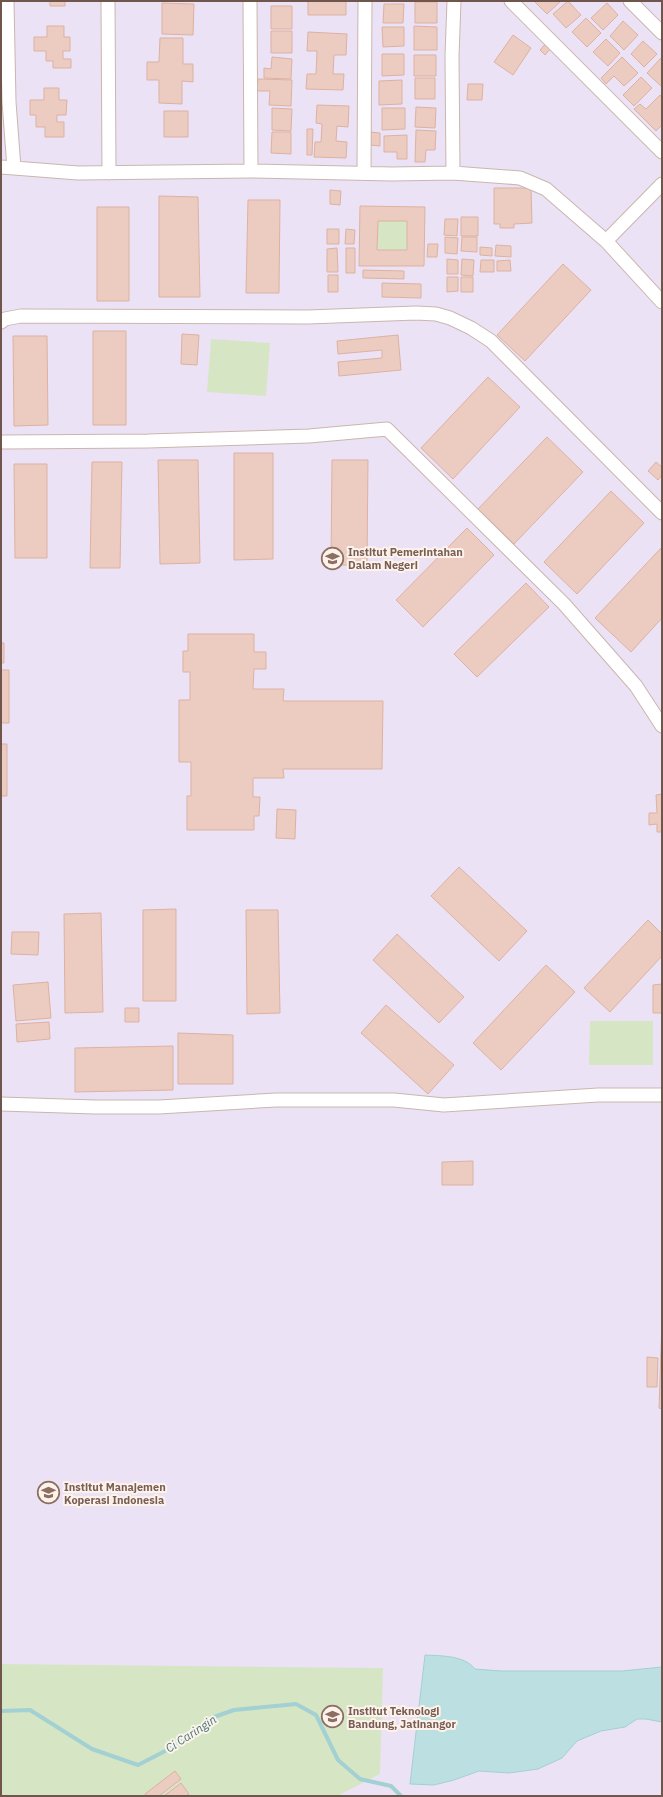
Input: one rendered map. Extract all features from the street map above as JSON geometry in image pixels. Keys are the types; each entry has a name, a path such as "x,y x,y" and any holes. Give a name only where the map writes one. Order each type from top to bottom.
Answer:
{"street":[{"path":"7,1 9,102 8,167 38,171 109,174 250,171 453,173 520,178 546,189 606,241 662,302"},
{"path":"108,1 109,174"},
{"path":"250,1 250,171"},
{"path":"364,1 364,173"},
{"path":"453,173 452,56 454,1"},
{"path":"511,1 662,152"},
{"path":"630,1 662,33"},
{"path":"606,241 662,184"},
{"path":"1,322 5,319 21,316 308,317 416,313 436,314 450,318 471,328 491,341 662,513"},
{"path":"3,442 148,442 309,436 387,429 564,604 636,686 662,726"},
{"path":"1,1104 95,1107 158,1107 276,1100 394,1100 444,1105 598,1095 662,1095"}],"shaded area":[{"name":"Institut Pemerintahan Dalam Negeri","path":"1,1 662,1 662,1796 1,1796"}],"green space":[{"path":"378,221 407,221 407,250 377,250"},
{"path":"211,339 270,343 268,370 209,366"},
{"path":"209,366 268,370 266,396 207,392"},
{"path":"590,1021 653,1021 653,1065 589,1065"},
{"path":"1,1664 383,1668 380,1774 337,1796 1,1796"}],"water":[{"path":"425,1655 452,1657 465,1661 475,1669 501,1671 622,1671 662,1667 662,1722 637,1719 625,1727 601,1731 577,1741 562,1758 538,1769 509,1773 479,1771 434,1785 410,1784"}],"building":[{"path":"50,1 65,1 65,6 50,6"},
{"path":"308,1 346,1 346,15 308,15"},
{"path":"534,1 561,1 547,14"},
{"path":"568,1 581,15 566,28 553,14"},
{"path":"415,2 437,2 437,23 415,23"},
{"path":"162,3 194,4 193,35 162,34"},
{"path":"607,3 618,15 603,30 591,18"},
{"path":"384,4 404,4 403,23 383,23"},
{"path":"271,6 292,6 292,29 271,29"},
{"path":"586,18 601,33 587,47 572,32"},
{"path":"623,21 638,35 624,50 610,36"},
{"path":"47,26 64,26 64,37 70,37 70,51 63,51 63,59 71,59 71,68 53,68 53,61 46,61 46,51 34,51 34,37 47,37"},
{"path":"414,26 437,27 437,50 414,50"},
{"path":"382,27 404,27 404,46 383,47"},
{"path":"271,31 292,31 292,53 271,53"},
{"path":"308,32 347,34 346,55 334,55 333,74 344,74 343,90 306,89 307,74 316,74 317,51 307,51"},
{"path":"513,35 531,48 513,75 494,62"},
{"path":"160,38 183,38 183,64 193,64 193,82 182,81 182,104 159,103 159,80 147,80 147,62 159,62"},
{"path":"606,39 620,53 608,66 593,52"},
{"path":"643,41 657,54 644,67 631,54"},
{"path":"547,42 552,47 545,55 540,50"},
{"path":"382,54 404,54 404,75 382,76"},
{"path":"414,55 436,55 436,76 414,76"},
{"path":"272,57 292,59 291,79 264,78 264,68 271,69"},
{"path":"622,57 638,73 624,86 614,76 606,84 601,78"},
{"path":"661,58 662,59 662,87 647,73"},
{"path":"641,77 652,88 634,106 623,95"},
{"path":"415,78 435,78 435,99 415,99"},
{"path":"258,79 292,80 291,106 269,105 270,91 257,91"},
{"path":"402,80 402,104 379,105 379,81"},
{"path":"468,84 483,84 482,100 467,100"},
{"path":"44,88 59,88 59,100 67,100 66,115 57,115 57,122 64,122 64,137 45,137 45,127 36,127 36,115 30,115 30,100 44,100"},
{"path":"660,95 662,98 662,125 656,131 634,109 640,104 646,109"},
{"path":"317,105 349,106 348,127 337,126 336,141 347,142 346,158 314,157 315,142 321,142 322,124 316,123"},
{"path":"416,107 436,108 435,128 415,127"},
{"path":"272,108 292,109 291,131 272,130"},
{"path":"382,108 405,108 405,129 382,130"},
{"path":"164,111 188,111 188,137 164,137"},
{"path":"307,129 313,129 312,155 307,155"},
{"path":"416,130 436,131 435,150 426,150 425,162 415,162"},
{"path":"272,132 291,132 291,154 271,153"},
{"path":"370,132 380,133 380,146 370,145"},
{"path":"407,135 407,159 397,159 397,152 384,152 384,136"},
{"path":"494,188 531,188 532,223 514,224 514,228 500,228 500,224 494,224"},
{"path":"330,190 341,191 340,205 330,204"},
{"path":"159,196 198,197 200,297 159,297"},
{"path":"248,200 280,200 279,293 246,293"},
{"path":"360,206 425,207 424,266 359,266","holes":["378,221 407,221 407,250 377,250"]},
{"path":"97,207 129,207 129,301 97,301"},
{"path":"461,217 478,217 478,236 461,236"},
{"path":"445,219 458,219 457,236 444,235"},
{"path":"327,229 339,229 339,244 327,244"},
{"path":"346,229 355,230 354,244 345,244"},
{"path":"445,237 458,238 457,254 445,253"},
{"path":"462,237 477,237 477,252 461,251"},
{"path":"428,244 438,244 437,257 427,257"},
{"path":"496,245 511,246 511,257 495,256"},
{"path":"480,247 492,248 492,256 480,255"},
{"path":"337,248 338,272 327,272 327,249"},
{"path":"346,248 355,248 355,273 346,273"},
{"path":"447,259 458,260 458,274 447,274"},
{"path":"462,259 474,260 473,276 461,275"},
{"path":"481,260 494,260 494,272 480,272"},
{"path":"510,260 511,271 497,271 497,261"},
{"path":"563,264 591,290 525,361 497,335"},
{"path":"363,270 404,271 404,279 363,278"},
{"path":"328,275 338,275 338,292 328,292"},
{"path":"447,277 458,277 458,291 447,292"},
{"path":"461,277 473,277 473,292 461,292"},
{"path":"382,283 421,284 421,298 382,297"},
{"path":"93,331 126,331 126,425 93,425"},
{"path":"182,334 199,335 197,365 181,364"},
{"path":"398,335 401,370 339,376 338,362 382,358 382,350 338,354 337,341"},
{"path":"13,336 47,336 48,425 14,426"},
{"path":"488,377 520,407 453,479 421,448"},
{"path":"547,437 583,472 514,544 478,509"},
{"path":"234,453 273,453 273,559 234,560"},
{"path":"158,460 198,460 200,563 160,564"},
{"path":"332,460 368,460 367,565 331,565"},
{"path":"92,462 122,462 120,568 90,568"},
{"path":"656,462 662,467 662,475 658,480 648,471"},
{"path":"14,464 47,464 47,558 15,558"},
{"path":"611,491 644,523 577,594 544,562"},
{"path":"467,528 494,555 423,627 396,600"},
{"path":"662,547 662,618 631,652 595,618"},
{"path":"526,583 549,607 477,677 454,654"},
{"path":"188,634 254,634 254,652 266,652 266,669 254,669 253,689 284,689 283,701 383,701 382,769 283,769 284,778 253,778 253,797 260,797 259,816 254,816 254,830 187,830 187,796 191,796 191,762 179,762 179,700 190,700 190,672 183,672 183,651 188,651"},
{"path":"1,643 4,643 4,663 1,663"},
{"path":"1,670 9,670 9,723 1,723"},
{"path":"1,744 7,744 7,796 1,796"},
{"path":"662,794 662,832 657,832 657,824 649,825 649,813 657,813 656,795"},
{"path":"277,809 296,810 295,839 276,838"},
{"path":"459,867 527,931 499,961 431,896"},
{"path":"176,909 176,1001 143,1001 143,910"},
{"path":"246,910 278,910 280,1013 247,1014"},
{"path":"101,913 103,1012 65,1013 64,914"},
{"path":"648,920 662,934 662,956 610,1012 584,988"},
{"path":"12,932 39,932 38,955 11,954"},
{"path":"397,934 464,997 439,1023 373,960"},
{"path":"546,965 575,992 501,1070 473,1043"},
{"path":"48,982 51,1018 16,1021 13,985"},
{"path":"662,984 662,1013 653,1013 653,985"},
{"path":"386,1005 454,1065 428,1094 361,1033"},
{"path":"125,1008 139,1008 139,1022 125,1022"},
{"path":"49,1022 50,1039 17,1042 16,1024"},
{"path":"178,1033 233,1035 233,1084 178,1084"},
{"path":"173,1046 173,1090 75,1092 75,1048"},
{"path":"473,1161 473,1185 442,1185 442,1162"},
{"path":"662,1321 662,1409 659,1408"},
{"path":"647,1357 658,1358 657,1387 647,1387"},
{"path":"175,1771 181,1779 159,1796 146,1796 145,1794"},
{"path":"181,1783 189,1794 186,1796 164,1796"}],"waterway":[{"name":"Ci Caringin","path":"1,1711 30,1710 92,1749 138,1765 167,1750 211,1718 234,1710 296,1704 316,1715 338,1760 360,1779 391,1786 401,1796"}],"place":[{"name":"Institut Pemerintahan Dalam Negeri","path":"332,558"},
{"name":"Institut Manajemen Koperasi Indonesia","path":"48,1493"},
{"name":"Institut Teknologi Bandung, Jatinangor","path":"332,1717"}]}
